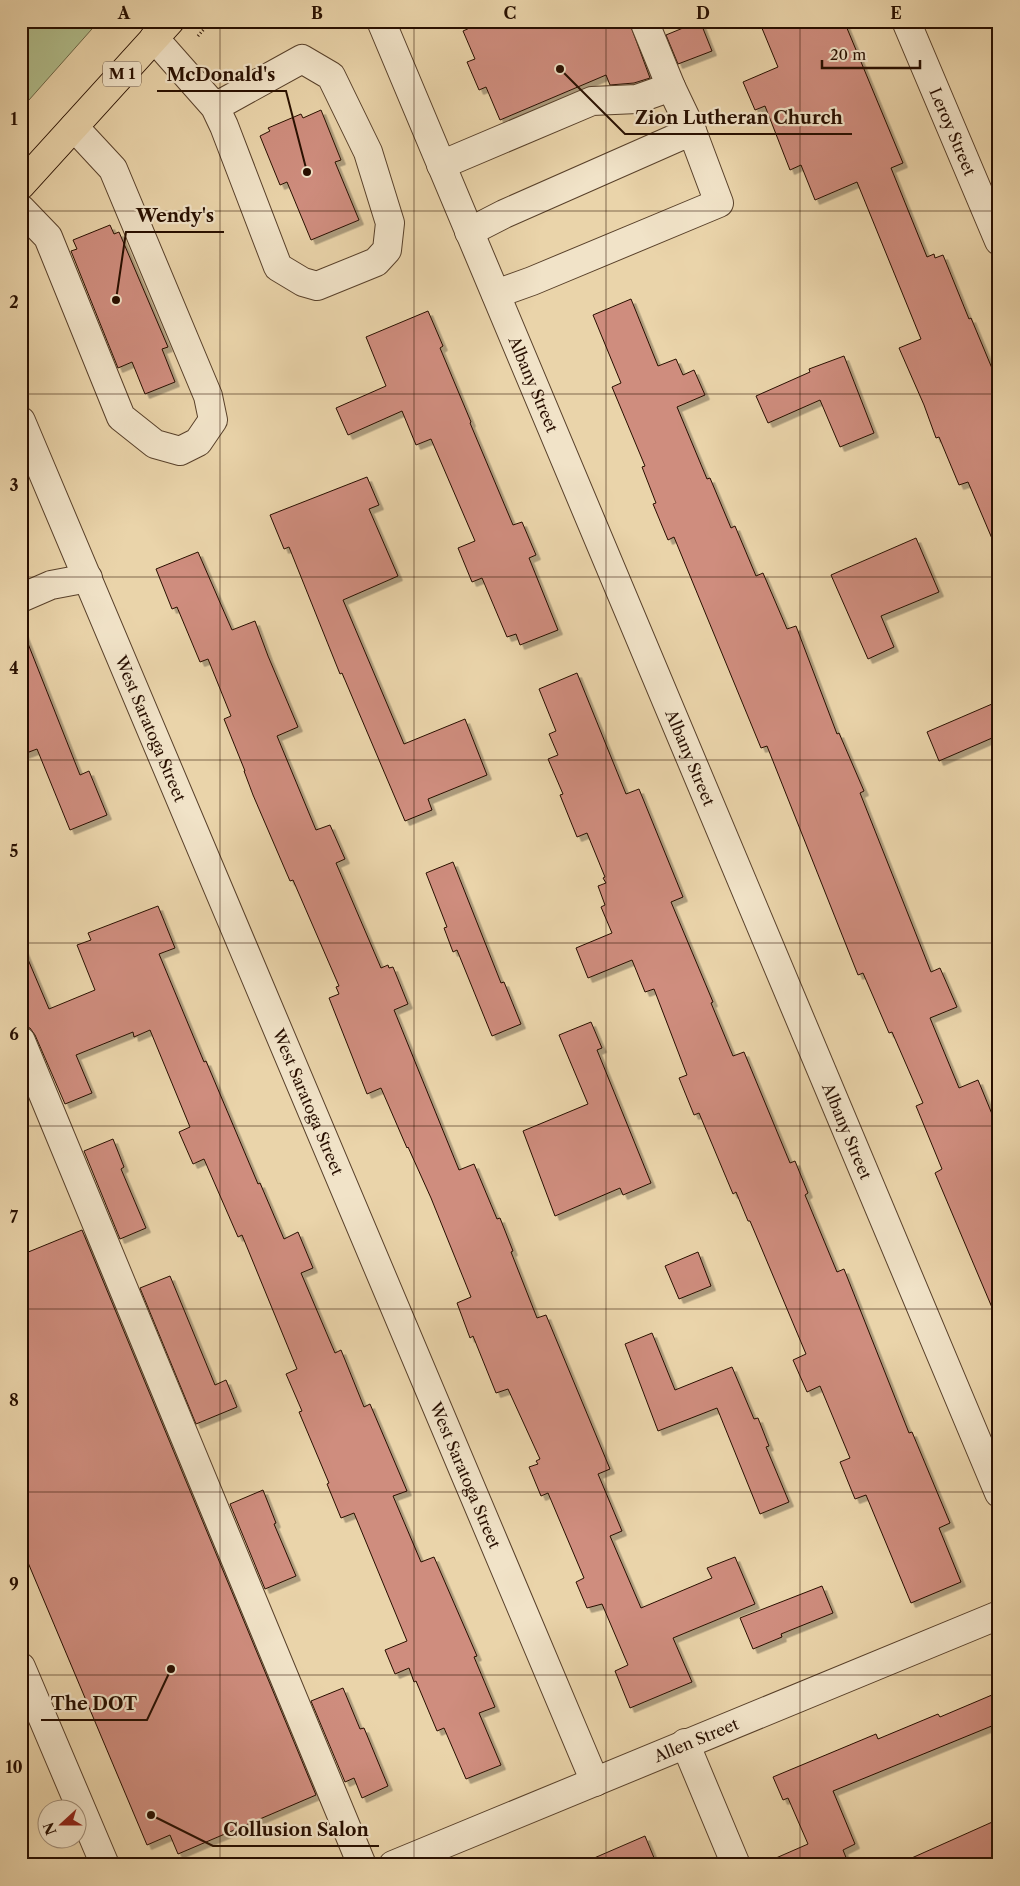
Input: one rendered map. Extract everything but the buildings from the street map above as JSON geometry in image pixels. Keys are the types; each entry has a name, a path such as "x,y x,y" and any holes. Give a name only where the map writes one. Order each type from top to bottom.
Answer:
{"main road":[{"name":"M 1","path":"21,185 162,30"}],"street":[{"path":"496,294 532,281 719,202 692,131 671,87 644,21"},
{"name":"Leroy Street","path":"906,21 999,241"},
{"name":"Albany Street","path":"392,26 442,165 469,232 999,1493"},
{"path":"162,30 215,107 278,267 303,282 317,286 376,262 387,250 390,223 368,152 331,76 302,59 215,107"},
{"path":"442,165 592,102 637,99 671,87"},
{"path":"21,209 48,237 121,417 155,444 180,452 198,442 213,420 208,396 112,169 74,127"},
{"path":"469,232 504,214 692,131"},
{"name":"West Saratoga Street","path":"21,421 595,1782"},
{"path":"21,598 51,585 88,578"},
{"path":"21,1041 362,1865"},
{"name":"Allen Street","path":"393,1865 999,1615"},
{"path":"21,1667 105,1865"},
{"path":"685,1743 736,1865"}],"green space":[{"path":"21,21 99,21 21,109"}],"place":[{"name":"Zion Lutheran Church","path":"560,69"},
{"name":"McDonald's","path":"307,172"},
{"name":"Wendy's","path":"116,300"},
{"name":"The DOT","path":"171,1669"},
{"name":"Collusion Salon","path":"151,1815"}]}
